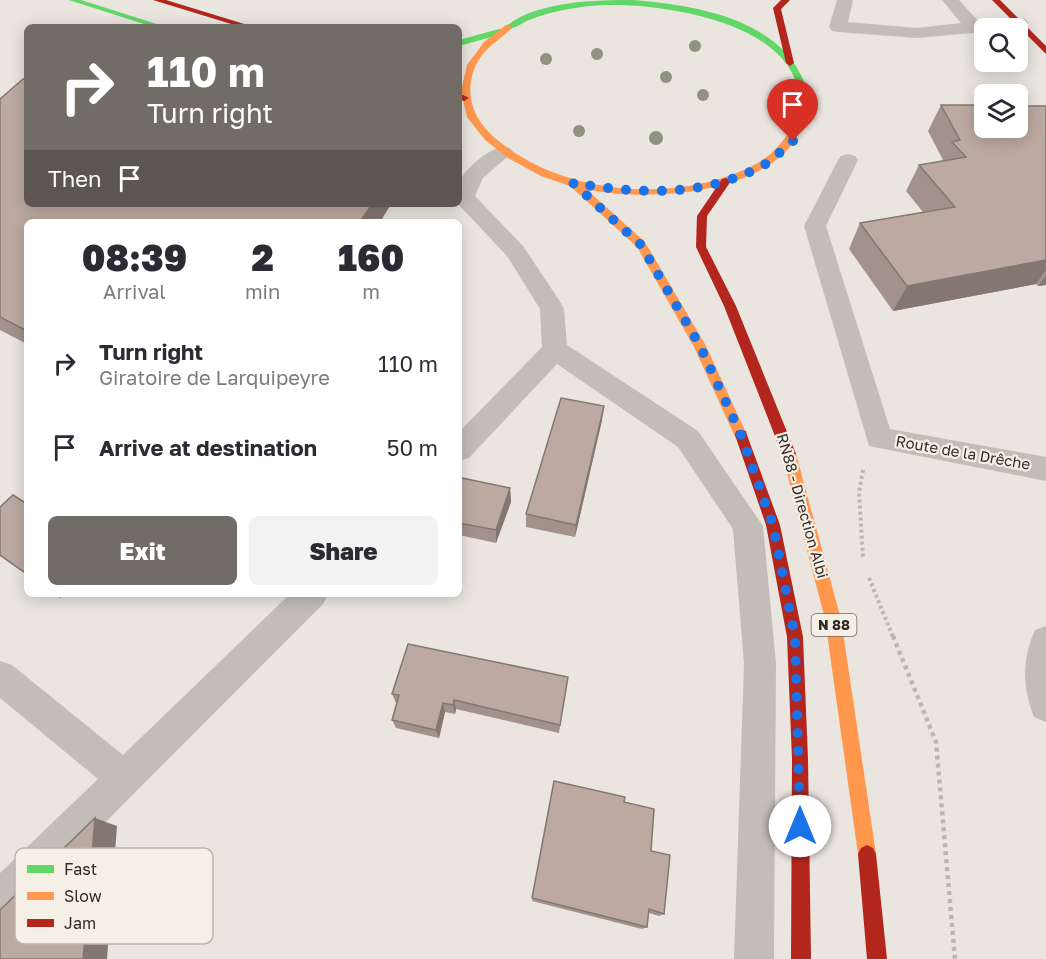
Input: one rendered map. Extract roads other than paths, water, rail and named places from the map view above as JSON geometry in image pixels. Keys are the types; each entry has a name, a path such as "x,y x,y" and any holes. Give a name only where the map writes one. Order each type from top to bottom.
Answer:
{"main road":[{"path":"73,0 152,24"},
{"path":"157,0 240,24"},
{"path":"664,4 678,0"},
{"path":"462,99 475,126 503,152 535,170 573,183 636,191 678,191 726,181 766,164 793,141 805,114 804,88 790,63 777,8 786,0"},
{"path":"996,0 1014,18"},
{"path":"462,42 499,32 533,15 573,5 618,1 664,4 702,12 737,24 767,42 790,63"},
{"path":"462,91 465,73 478,51 499,32"},
{"path":"1028,32 1046,51"},
{"name":"RN88 - Direction Albi","path":"726,181 702,216 701,247 730,306 788,450 833,619 867,852"},
{"name":"N 88","path":"573,183 641,245 694,336 741,435 773,525 795,637 800,759 801,959"}],"lane":[{"path":"845,0 838,27 917,33 974,27"},
{"path":"950,0 974,27"},
{"path":"462,447 555,350 552,309 515,251 464,197 474,174 503,152"},
{"name":"Route de la Drêche","path":"848,160 815,226 879,438 1046,469"},
{"path":"555,350 688,439 748,526 760,664 754,959"},
{"path":"53,848 309,597"},
{"path":"1046,641 1040,666 1046,705"},
{"path":"0,677 124,778"},
{"name":"RN88 - Direction Albi","path":"867,852 879,959"},
{"path":"0,900 15,885"}]}
